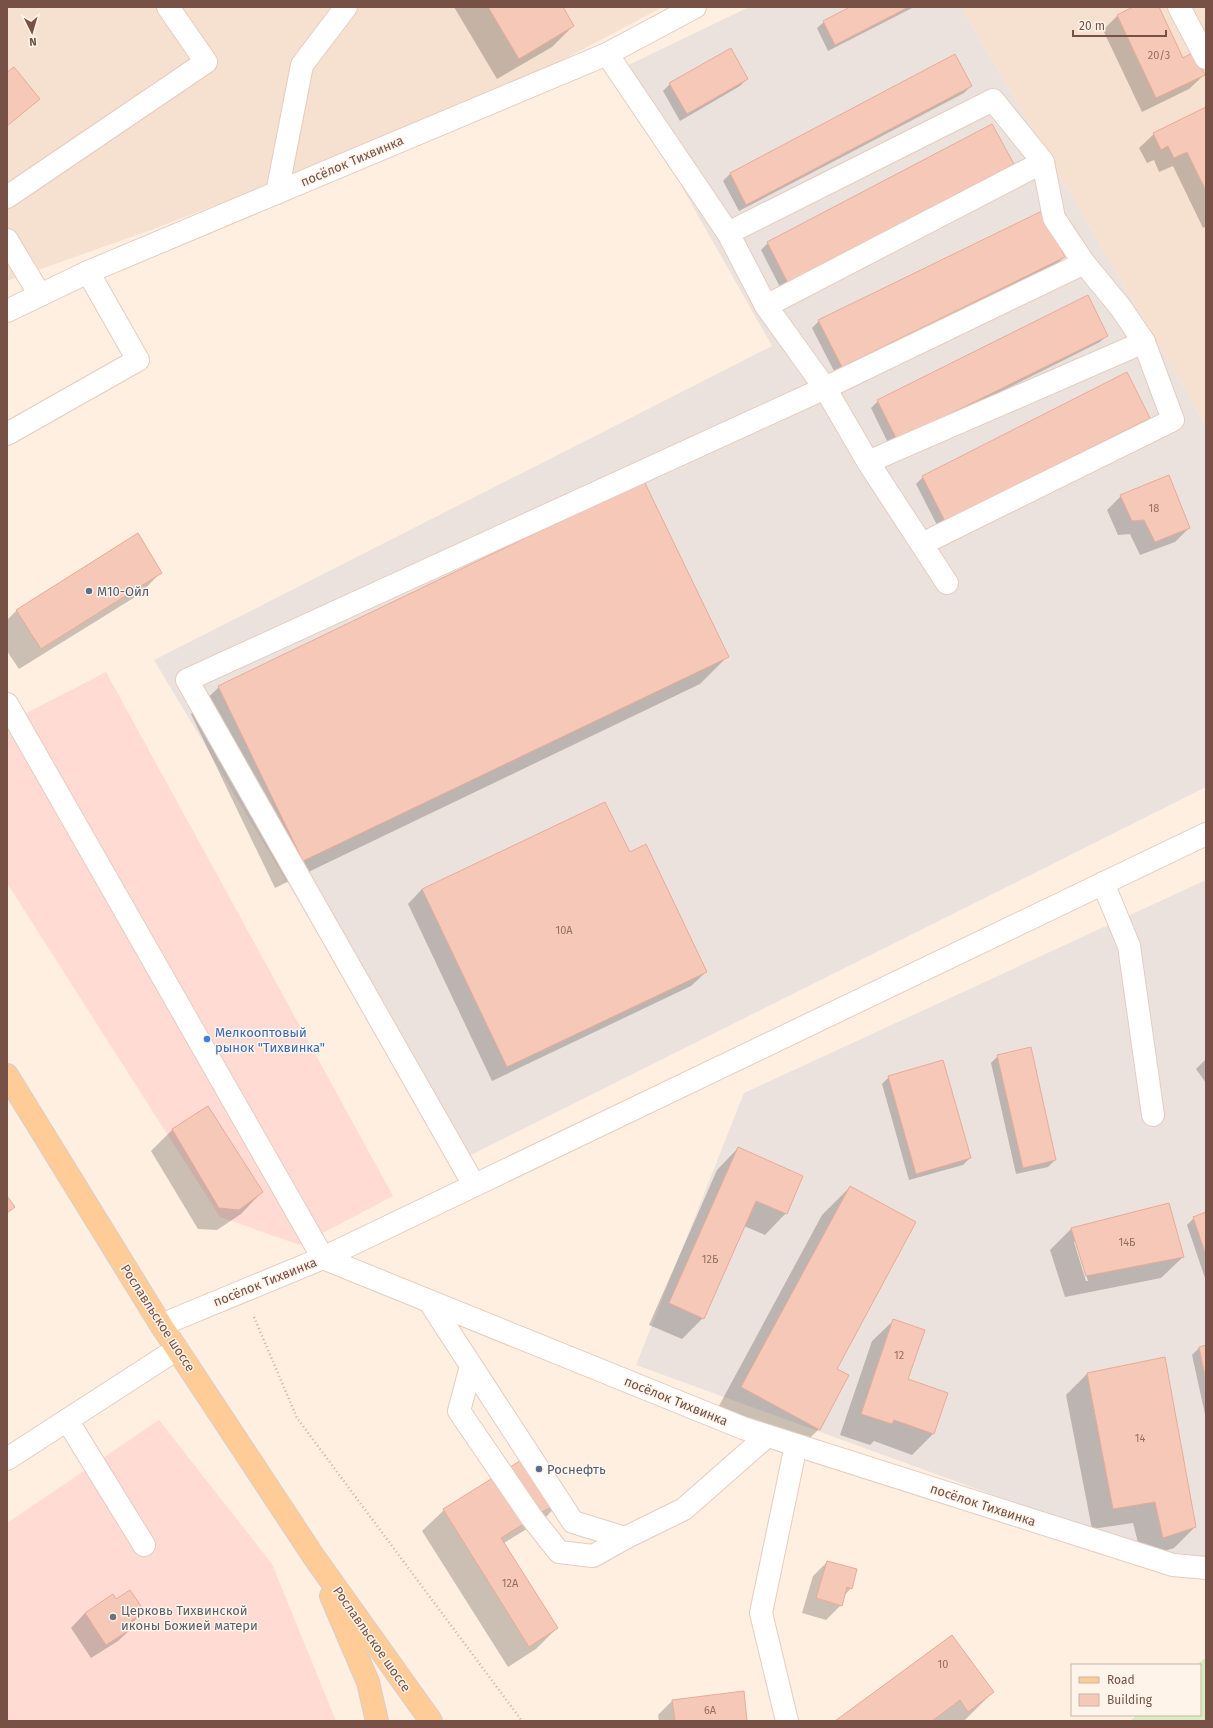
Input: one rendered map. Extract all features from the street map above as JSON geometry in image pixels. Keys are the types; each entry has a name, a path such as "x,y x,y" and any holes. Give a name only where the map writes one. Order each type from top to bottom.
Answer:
{"main road":[{"name":"Рославльское шоссе","path":"7,1075 161,1325 314,1557 431,1721"},
{"name":"Рославльское шоссе","path":"314,1557 368,1682 377,1721"}],"street":[{"path":"7,198 206,62 168,7"},
{"path":"277,193 302,65 346,7"},
{"name":"посёлок Тихвинка","path":"7,311 88,272 607,54 695,7"},
{"path":"1179,7 1206,58"},
{"path":"607,54 728,233 766,306 825,388 868,462 947,583"},
{"path":"728,233 993,100 1043,162 1054,218 1084,262 1121,308 1144,342 1173,420 922,544"},
{"path":"766,306 1043,162"},
{"path":"7,240 40,295"},
{"path":"474,1185 187,680 825,388 1084,262"},
{"path":"7,434 138,360 88,272"},
{"path":"868,462 1144,342"},
{"path":"7,704 323,1258 1206,834"},
{"path":"1103,883 1129,946 1153,1115"},
{"name":"посёлок Тихвинка","path":"161,1325 323,1258 742,1428 1173,1565 1206,1568"},
{"path":"430,1301 573,1522 625,1538"},
{"path":"7,1459 177,1349"},
{"path":"471,1366 459,1412 532,1518 559,1552 593,1556 625,1538 684,1509 767,1436"},
{"path":"67,1420 144,1545"},
{"path":"787,1721 761,1613 796,1445"}],"path":[{"path":"243,1291 296,1418 522,1721"}],"shaded area":[{"path":"7,7 663,7 465,111 148,231 7,281"},
{"path":"749,7 961,7 1206,426 1206,787 455,1163 154,660 772,346 616,71"},
{"path":"961,7 1206,7 1206,426"},
{"name":"Мелкооптовый рынок \"Тихвинка\"","path":"106,672 393,1196 300,1245 220,1217 7,883 7,723"},
{"path":"1206,880 1206,1564 1191,1567 636,1365 744,1093"},
{"path":"159,1420 272,1564 336,1721 7,1721 7,1523"}],"green space":[{"path":"1206,1657 1206,1721 1130,1721 1136,1716 1201,1716 1201,1664 1198,1664"}],"building":[{"path":"488,7 563,7 574,26 519,59"},
{"path":"850,7 909,7 835,45 823,21"},
{"path":"1133,7 1159,7 1183,58 1194,52 1205,75 1156,98 1117,15"},
{"path":"731,48 748,79 687,114 669,83"},
{"path":"955,54 972,86 746,205 730,173"},
{"path":"14,67 40,99 7,126 7,72"},
{"path":"1206,107 1206,191 1187,152 1174,158 1168,146 1161,150 1153,133"},
{"path":"992,124 1014,164 788,283 767,242"},
{"path":"1042,211 1065,257 842,367 818,320"},
{"path":"1088,295 1108,336 897,440 877,400"},
{"path":"1127,372 1150,418 945,521 922,476"},
{"path":"1169,475 1190,528 1155,542 1144,520 1132,521 1120,495"},
{"path":"644,481 729,657 303,861 218,686"},
{"name":"М10-Ойл","path":"138,533 162,573 41,649 16,610"},
{"path":"605,802 630,852 646,844 707,972 507,1067 422,889"},
{"path":"1031,1047 1056,1160 1023,1168 997,1055"},
{"path":"943,1060 971,1158 916,1174 888,1076"},
{"path":"208,1106 263,1192 239,1210 219,1208 172,1129"},
{"path":"738,1147 803,1176 787,1214 756,1201 704,1319 669,1303"},
{"path":"850,1186 916,1222 837,1369 849,1375 820,1430 741,1387"},
{"path":"7,1196 15,1207 7,1213"},
{"path":"1169,1203 1184,1257 1086,1276 1071,1228"},
{"path":"1206,1212 1206,1255 1193,1217"},
{"path":"893,1319 925,1330 908,1379 948,1393 934,1434 894,1420 892,1424 861,1414"},
{"path":"1206,1345 1206,1381 1199,1347"},
{"path":"1165,1357 1196,1527 1163,1538 1155,1502 1113,1509 1087,1373"},
{"path":"539,1449 568,1496 501,1538 558,1628 529,1647 443,1509"},
{"path":"827,1561 857,1569 852,1589 847,1587 842,1606 816,1598"},
{"name":"Церковь Тихвинской иконы Божией матери","path":"130,1590 145,1612 131,1621 134,1627 106,1645 85,1613 113,1594 116,1599"},
{"path":"952,1635 994,1692 968,1712 960,1700 932,1721 835,1721"},
{"path":"744,1691 747,1721 675,1721 672,1700"}],"place":[{"name":"М10-Ойл","path":"89,591"},
{"name":"Мелкооптовый рынок \"Тихвинка\"","path":"207,1039"},
{"name":"Роснефть","path":"539,1469"},
{"name":"Церковь Тихвинской иконы Божией матери","path":"113,1617"}]}
